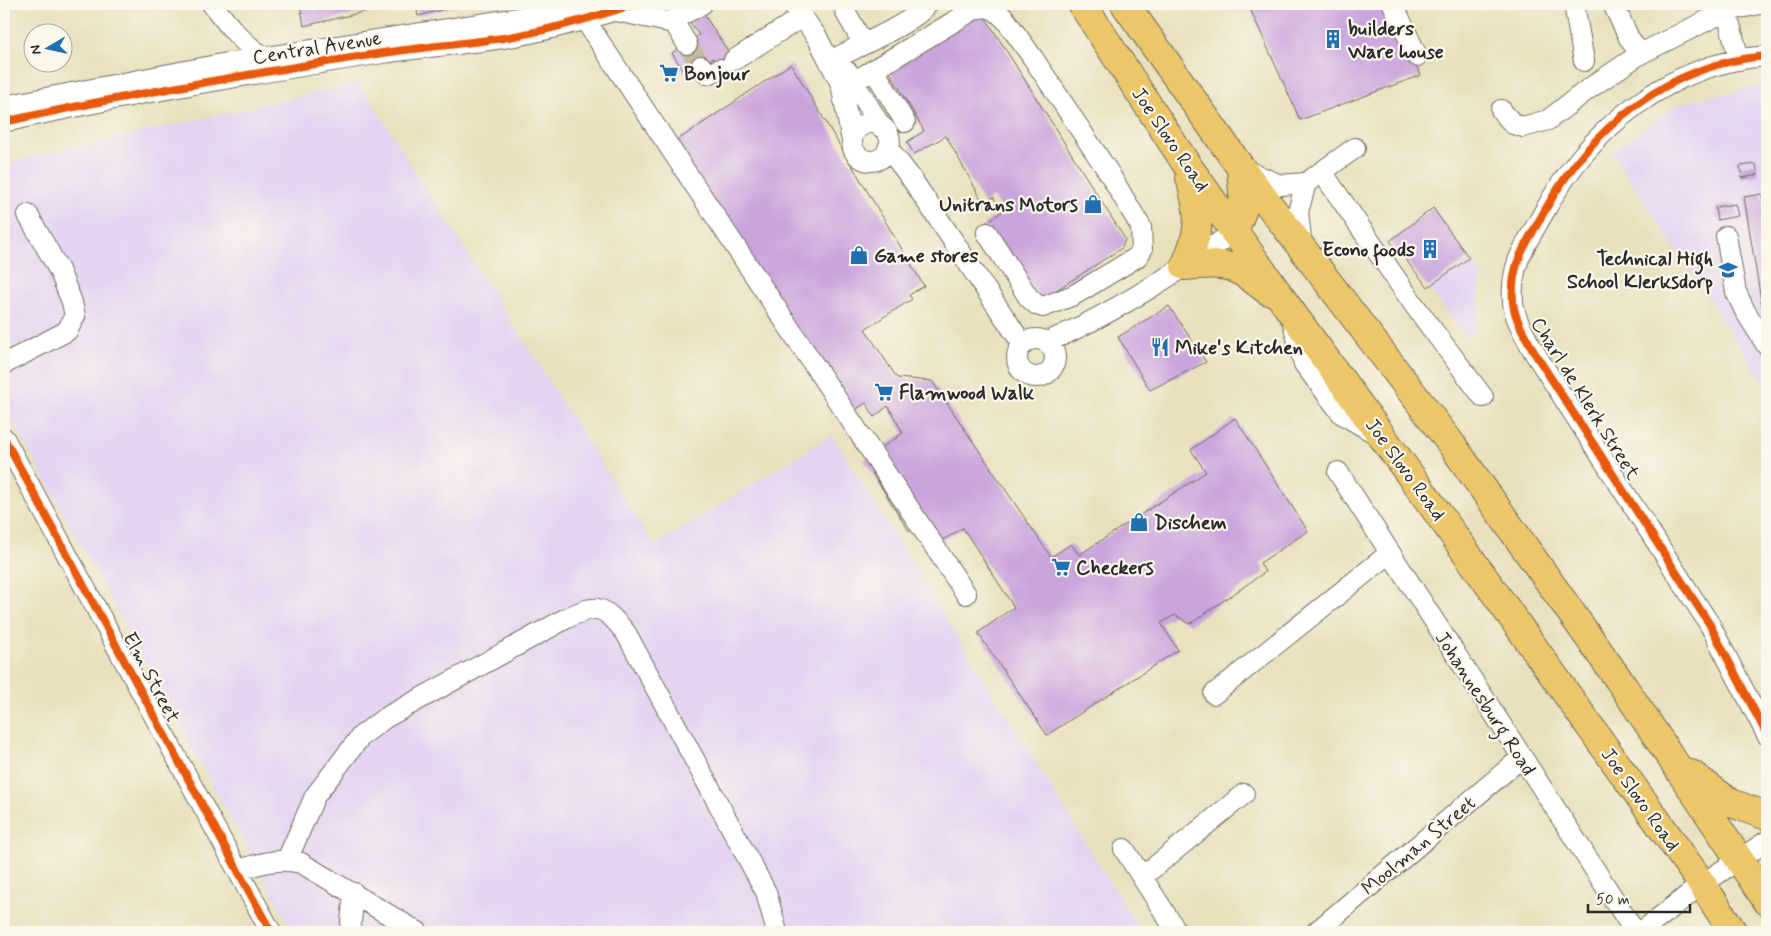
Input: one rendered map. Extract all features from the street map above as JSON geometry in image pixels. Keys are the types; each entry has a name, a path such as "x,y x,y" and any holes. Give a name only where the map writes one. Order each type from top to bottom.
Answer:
{"highway":[{"name":"Joe Slovo Road","path":"1082,4 1185,162 1234,232 1702,884 1733,932"},
{"name":"Joe Slovo Road","path":"1125,4 1241,168 1452,445 1670,755 1767,900"},
{"path":"1185,162 1197,204 1199,220 1195,242 1185,266 1226,264 1248,276 1289,309"},
{"path":"1234,232 1244,206 1241,168"},
{"path":"1670,755 1731,803 1767,816"}],"street":[{"path":"212,4 245,45 264,57"},
{"name":"Central Avenue","path":"4,106 264,57 519,18 580,12 614,11 635,4"},
{"path":"614,11 663,22 673,22 702,4"},
{"path":"843,4 863,43"},
{"path":"838,57 906,22 923,11 927,4"},
{"path":"1393,4 1417,56"},
{"path":"1574,4 1584,61"},
{"path":"1613,4 1629,38 1640,54"},
{"path":"1501,110 1513,124 1523,127 1548,120 1587,90 1640,54 1726,7 1759,4"},
{"path":"854,81 975,9 986,7 995,10 1033,58 1109,173 1141,227 1142,250 1137,257 1048,307 1037,305 1029,298 987,233"},
{"path":"1726,7 1739,60"},
{"path":"718,65 796,8 817,37 841,84 853,147 860,157 871,161 885,152 888,136 838,57 826,41 817,37"},
{"path":"580,12 966,594"},
{"name":"Central Avenue","path":"4,122 94,102 282,69 421,47 504,38 580,12"},
{"path":"673,22 687,44"},
{"path":"227,63 235,46 234,33"},
{"name":"Charl de Klerk Street","path":"1767,56 1739,60 1688,75 1664,86 1610,126 1579,157 1522,247 1514,275 1513,305 1515,314 1534,352 1710,625 1767,735"},
{"path":"874,70 905,122"},
{"path":"852,141 854,134 862,125 869,123 881,126"},
{"path":"1241,168 1280,185 1314,177 1355,148"},
{"path":"885,152 911,178 1006,317 1040,345 1084,326 1185,266 1234,232"},
{"path":"1302,247 1298,212 1314,177"},
{"path":"1314,177 1483,397"},
{"path":"4,364 67,331 75,316 72,302 59,270 28,215"},
{"path":"1726,236 1736,292 1745,311 1767,346"},
{"path":"1088,286 1104,314"},
{"name":"Elm Street","path":"7,453 272,932"},
{"name":"Johannesburg Road","path":"1338,472 1635,932"},
{"path":"1214,694 1390,553"},
{"path":"287,860 315,796 361,736 385,718 565,619 583,610 599,609 608,612 626,633 766,892 777,932"},
{"name":"Moolman Street","path":"1316,932 1521,758"},
{"path":"1142,877 1244,794"},
{"path":"1641,932 1702,884 1767,841"},
{"path":"1124,849 1177,932"},
{"path":"238,870 273,860 287,860 308,867 418,932"},
{"path":"350,932 354,893"}],"shaded area":[{"path":"359,83 654,546 832,435 1141,932 293,932 4,405 4,164"},
{"name":"Technical High School Klerksdorp","path":"1767,85 1767,388 1612,152 1678,104"},
{"path":"1471,261 1481,273 1477,329 1465,336 1428,287"}],"building":[{"path":"300,4 393,4 393,5 304,26"},
{"path":"416,4 464,4 418,16"},
{"name":"builders Ware house","path":"1248,4 1385,4 1421,75 1300,120"},
{"path":"982,12 1125,239 1122,248 1041,300 984,224 1003,211 993,197 984,204 946,136 914,154 907,142 924,131 890,72"},
{"path":"703,13 737,65 723,74 713,58 686,75 672,53 699,35 690,22"},
{"name":"Flamwood Walk","path":"791,64 924,286 909,295 912,299 865,329 897,378 932,381 1051,557 1071,544 1079,555 1206,472 1191,450 1235,418 1308,531 1260,563 1265,572 1190,624 1175,615 1161,623 1178,650 1047,735 978,633 1014,607 963,528 928,549 916,526 909,531 864,460 903,433 888,406 874,417 866,403 844,417 673,143"},
{"path":"1756,164 1758,175 1742,178 1740,166"},
{"path":"1762,194 1767,227 1766,331 1744,197"},
{"path":"1735,204 1738,216 1717,220 1715,207"},
{"name":"Econo foods","path":"1433,208 1469,258 1428,287 1390,241"},
{"path":"1169,306 1206,362 1150,390 1118,337"},
{"path":"1767,615 1767,643 1764,642 1766,634 1762,632"}],"tunnel":[{"path":"687,44 701,66"}],"cycle path":[{"path":"4,122 98,102 240,76 383,53 537,32 635,4"},
{"path":"1767,56 1731,61 1697,72 1666,86 1636,105 1609,128 1584,153 1563,181 1544,212 1525,244 1514,276 1513,289 1513,303 1516,316 1534,352 1710,625 1767,735"},
{"path":"4,438 271,932"}],"place":[{"name":"builders Ware house","path":"1333,39"},
{"name":"Bonjour","path":"669,73"},
{"name":"Unitrans Motors","path":"1093,204"},
{"name":"Econo foods","path":"1430,249"},
{"name":"Game stores","path":"859,255"},
{"name":"Technical High School Klerksdorp","path":"1728,270"},
{"name":"Mike's Kitchen","path":"1160,347"},
{"name":"Flamwood Walk","path":"884,392"},
{"name":"Dischem","path":"1139,522"},
{"name":"Checkers","path":"1061,567"}]}
